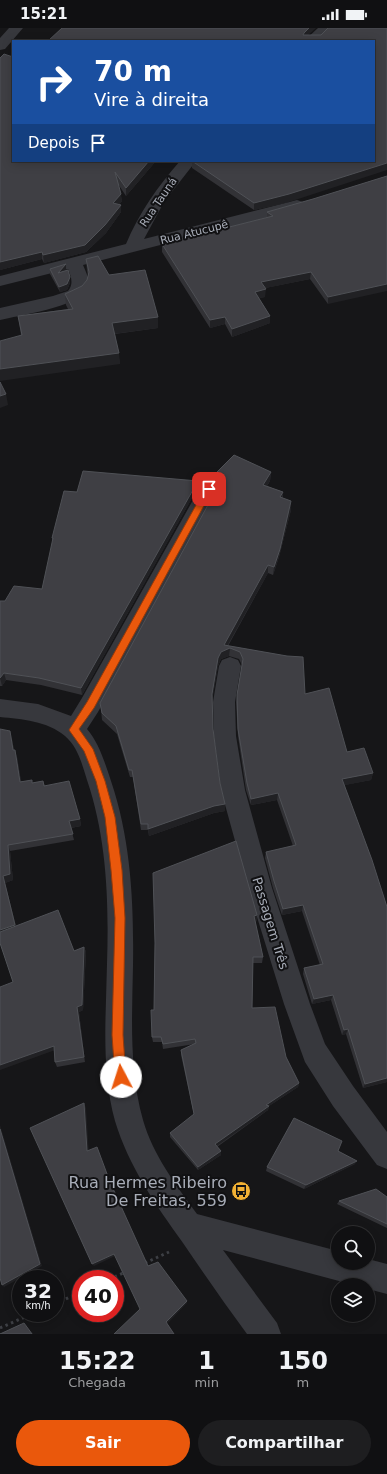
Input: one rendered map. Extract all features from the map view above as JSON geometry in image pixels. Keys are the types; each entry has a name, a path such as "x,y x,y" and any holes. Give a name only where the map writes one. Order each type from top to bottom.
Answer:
{"street":[{"path":"0,46 16,28"},
{"path":"312,40 326,28"},
{"name":"Rua Tauná","path":"133,246 148,213 166,187 187,162"},
{"name":"Rua Atucupê","path":"0,281 133,246 209,229 314,201"},
{"path":"0,314 57,301 74,295 78,291 80,278 73,262"},
{"path":"74,730 90,705 209,489"},
{"name":"Passagem Três","path":"230,666 224,702 225,736 233,790 260,888 297,1004 315,1052 343,1096 387,1155"},
{"path":"0,708 18,709 56,720 74,730 88,749 100,781 110,817 120,918 117,1035 122,1092 136,1142 150,1170 193,1233 266,1334"},
{"path":"193,1233 387,1279"}],"path":[{"path":"143,1264 193,1233"},
{"path":"124,1273 130,1270"},
{"path":"0,1328 14,1322"}],"building":[{"path":"62,28 309,28 303,35 321,35 328,28 387,28 387,163 289,194 254,203 193,162 375,162 375,40 49,40"},
{"path":"4,54 12,57 12,162 148,162 126,188 115,172 121,194 113,203 121,205 105,225 85,245 43,255 42,252 0,262 0,58"},
{"path":"387,176 387,284 328,297 311,272 261,282 266,289 255,292 270,316 232,329 225,317 210,320 162,244 273,216 267,212"},
{"path":"98,256 109,275 145,270 158,317 112,323 119,353 0,369 0,341 22,335 18,316 73,309 65,294 82,286 87,280 89,272 86,259"},
{"path":"66,264 58,273 68,270 70,277 67,284 59,287 50,269"},
{"path":"0,382 6,394 0,396"},
{"path":"234,455 271,472 263,485 283,492 280,497 291,501 280,549 274,567 268,565 224,645 287,656 303,657 305,694 329,688 347,752 364,748 373,773 342,779 372,860 387,907 387,1078 365,1084 348,1029 344,1030 333,995 314,999 304,968 323,964 303,905 283,909 274,881 266,852 296,845 278,793 251,799 238,729 237,695 243,659 240,652 230,648 221,652 218,658 212,694 213,729 220,783 225,804 214,806 148,829 148,824 141,824 132,770 129,770 116,726 102,713 100,703 221,481 218,475 215,474"},
{"path":"83,471 198,481 81,688 39,678 4,673 0,678 0,601 5,601 14,586 42,589 52,538 64,491 77,492"},
{"path":"0,729 10,731 13,750 15,750 20,782 32,780 32,783 43,781 44,786 69,781 80,819 69,821 73,834 8,845 10,874 3,876 15,925 0,930"},
{"path":"236,841 257,915 254,916 263,957 253,957 252,1008 275,1007 286,1057 299,1083 266,1105 269,1106 215,1144 221,1151 198,1167 170,1133 194,1114 181,1050 196,1043 195,1039 163,1044 161,1037 152,1037 151,1010 154,1010 155,943 153,873"},
{"path":"58,910 74,951 84,947 82,1005 77,1007 84,1057 55,1062 54,1046 0,1065 0,987 13,982 0,943 0,932"},
{"path":"84,1103 87,1151 97,1147 110,1182 148,1266 158,1262 187,1301 166,1322 174,1334 114,1334 140,1309 124,1275 124,1270 122,1270 114,1254 92,1264 30,1128"},
{"path":"294,1118 342,1141 338,1151 357,1161 306,1185 267,1167"},
{"path":"0,1129 40,1264 29,1270 12,1270 12,1279 2,1285 0,1278"},
{"path":"376,1189 387,1197 387,1224 339,1201"},
{"path":"24,1323 32,1334 0,1334"}],"place":[{"name":"Rua Hermes Ribeiro De Freitas, 559","path":"241,1191"}],"route":[{"path":"121,1077 117,1035 120,918 110,817 100,781 88,749 74,730 90,705 209,489"}]}
